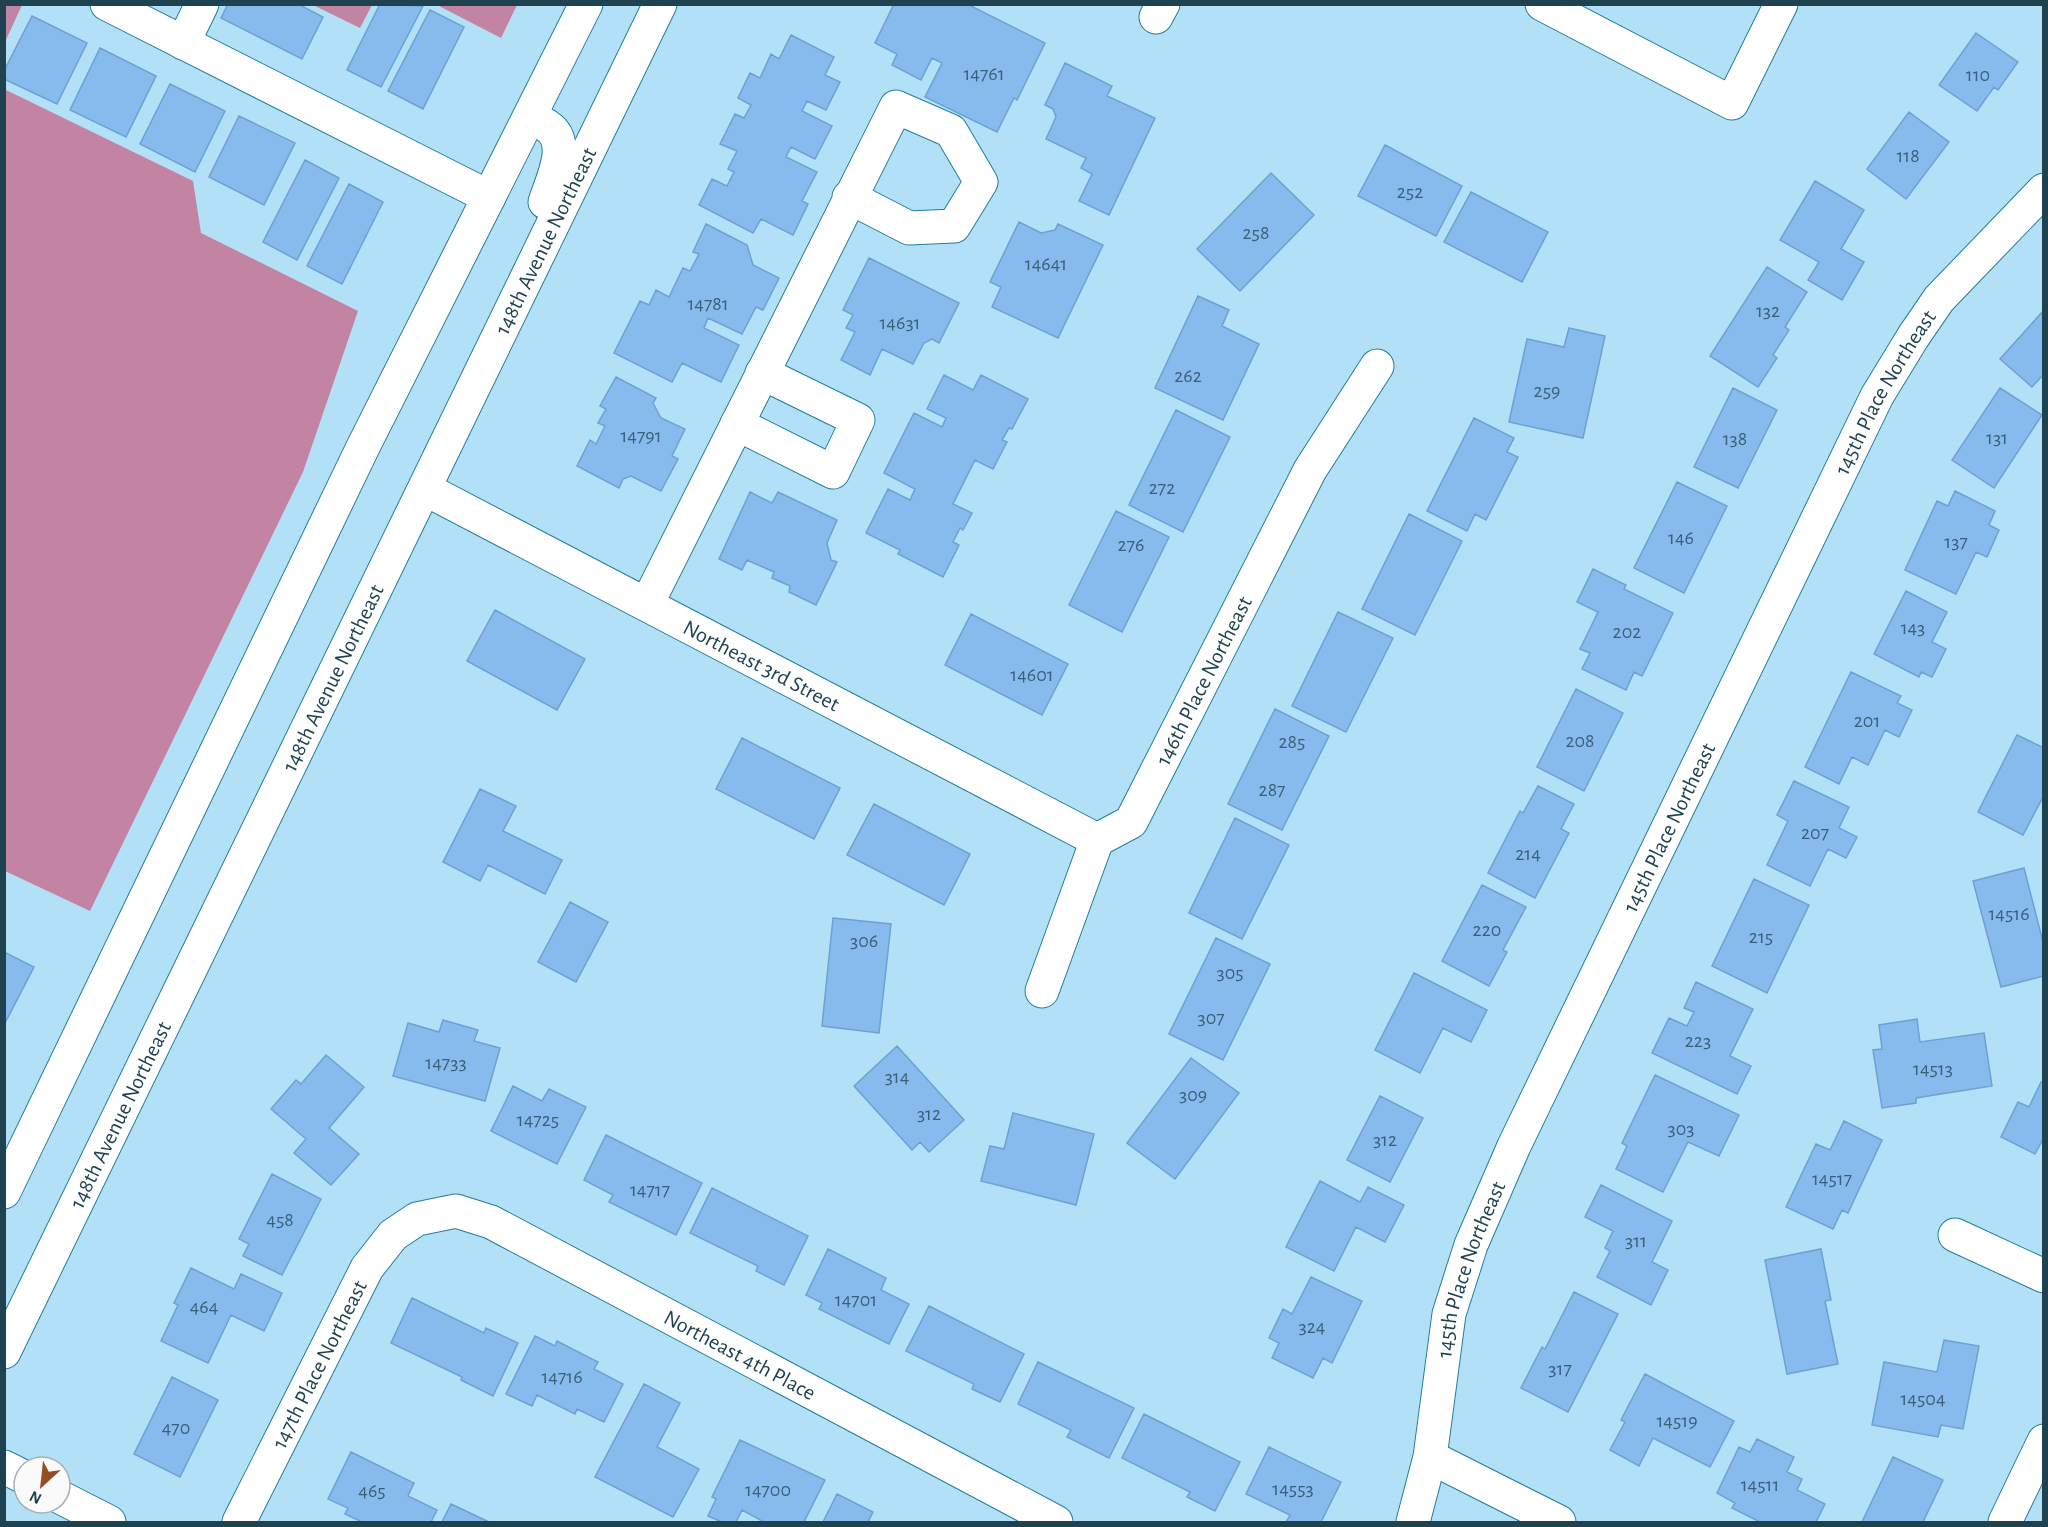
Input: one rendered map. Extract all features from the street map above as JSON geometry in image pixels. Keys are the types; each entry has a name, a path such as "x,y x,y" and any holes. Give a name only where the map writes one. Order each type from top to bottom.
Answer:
{"street":[{"path":"107,4 489,197"},
{"path":"183,43 202,4"},
{"path":"4,1192 363,447 586,4"},
{"name":"148th Avenue Northeast","path":"4,1352 660,4"},
{"path":"1542,4 1731,103 1781,4"},
{"path":"514,302 559,159 559,141 549,127 530,117"},
{"name":"145th Place Northeast","path":"1413,1522 1430,1457 1449,1314 1471,1245 1514,1146 1877,396 1939,299 2043,190"},
{"path":"647,604 849,197"},
{"name":"146th Place Northeast","path":"1097,840 1131,822 1310,470 1377,366"},
{"path":"737,424 833,472 858,420 762,373"},
{"name":"Northeast 3rd Street","path":"425,489 1097,840"},
{"path":"1042,991 1097,840"},
{"name":"Northeast 4th Place","path":"417,1219 456,1211 491,1222 1056,1522"},
{"name":"147th Place Northeast","path":"239,1522 367,1268 393,1235 417,1219"},
{"path":"1955,1235 2043,1276"},
{"path":"2005,1522 2043,1441"},
{"path":"1430,1457 1559,1522"},
{"path":"72,1503 109,1522"}],"shaded area":[{"path":"4,5 22,5 5,42"},
{"path":"313,5 372,5 360,28"},
{"path":"437,5 517,5 501,38"},
{"path":"4,89 193,181 201,233 358,311 303,472 90,911 5,871"}],"building":[{"path":"228,4 298,4 323,17 302,59 221,18"},
{"path":"380,4 423,6 381,87 347,70"},
{"path":"894,4 967,4 1045,43 1017,100 1014,98 997,132 925,97 942,63 932,58 921,80 892,65 897,54 875,43"},
{"path":"430,10 464,27 423,109 388,91"},
{"path":"32,16 87,43 57,104 4,79 4,71"},
{"path":"1976,33 2018,62 1998,90 1994,87 1977,111 1939,85"},
{"path":"791,35 834,57 825,75 840,82 826,110 807,101 802,111 832,126 815,159 791,147 786,157 817,172 802,201 808,204 793,235 761,219 753,233 699,205 712,179 727,186 734,172 728,169 737,151 720,144 735,114 744,118 751,105 738,98 750,73 760,78 771,54 779,59"},
{"path":"100,48 156,76 126,137 70,110"},
{"path":"1065,63 1112,86 1107,96 1155,118 1109,215 1079,201 1092,174 1081,168 1086,158 1046,139 1056,117 1053,109 1045,105"},
{"path":"170,84 225,111 195,172 140,144"},
{"path":"1909,112 1949,142 1906,199 1867,169"},
{"path":"239,116 295,143 264,205 209,177"},
{"path":"1385,145 1462,186 1436,236 1358,196"},
{"path":"305,160 339,178 297,260 263,242"},
{"path":"1271,173 1314,215 1240,291 1197,249"},
{"path":"1815,181 1864,210 1841,249 1864,262 1842,300 1808,280 1819,262 1780,240"},
{"path":"349,184 383,202 342,284 307,266"},
{"path":"1471,192 1548,232 1522,282 1444,242"},
{"path":"1019,222 1041,233 1055,230 1058,224 1103,245 1058,338 992,307 1001,287 990,282"},
{"path":"706,224 747,245 753,265 779,278 763,310 756,307 742,334 708,318 704,328 739,345 721,382 682,363 672,382 614,353 640,301 649,305 656,290 669,297 683,268 690,271 699,254 693,252"},
{"path":"869,258 959,303 939,343 932,339 924,343 913,364 882,349 870,375 841,360 855,332 846,328 853,315 843,310"},
{"path":"1767,267 1807,292 1785,327 1789,330 1773,355 1777,358 1758,387 1710,356"},
{"path":"1198,296 1229,310 1222,326 1259,344 1223,420 1155,388"},
{"path":"2044,310 2044,374 2032,387 2000,359"},
{"path":"1569,328 1605,336 1583,438 1509,422 1527,339 1564,347"},
{"path":"944,375 973,390 981,375 1028,399 1012,429 1009,428 1002,440 1007,442 993,469 975,460 953,504 972,513 963,530 960,528 953,542 959,545 943,577 898,554 900,550 866,533 888,489 910,500 915,489 884,473 914,413 942,427 946,418 927,409"},
{"path":"616,377 656,398 653,403 661,418 685,429 672,456 678,459 661,491 631,476 623,479 619,488 577,466 590,440 596,444 605,426 598,423 606,409 600,406"},
{"path":"1733,388 1777,410 1738,488 1694,467"},
{"path":"2000,388 2042,415 1994,488 1952,460"},
{"path":"1176,410 1230,437 1183,532 1129,505"},
{"path":"1474,418 1514,438 1507,452 1518,457 1486,520 1475,514 1467,531 1427,511"},
{"path":"1677,482 1727,506 1684,593 1634,568"},
{"path":"1955,491 1995,511 1989,525 1999,530 1987,557 1976,552 1956,594 1905,570 1937,501 1948,506"},
{"path":"750,492 772,503 778,492 837,520 827,543 831,560 837,562 816,605 789,592 790,586 772,578 774,572 747,560 742,570 719,559"},
{"path":"1116,511 1169,537 1122,632 1069,605"},
{"path":"1409,514 1462,541 1415,635 1362,609"},
{"path":"1593,569 1626,585 1624,589 1673,613 1642,676 1634,672 1626,690 1582,669 1590,653 1580,649 1598,612 1577,602"},
{"path":"1906,591 1947,612 1932,642 1946,649 1932,677 1921,672 1919,677 1874,654"},
{"path":"495,610 585,659 557,710 467,661"},
{"path":"1338,612 1393,638 1346,732 1292,706"},
{"path":"971,614 1068,664 1042,715 945,665"},
{"path":"1851,672 1901,696 1897,703 1912,710 1899,737 1885,730 1868,765 1852,757 1839,784 1805,767"},
{"path":"1576,689 1623,713 1584,791 1537,767"},
{"path":"1275,709 1329,736 1282,830 1228,804"},
{"path":"2017,735 2044,748 2044,795 2023,835 1978,812"},
{"path":"742,738 840,788 814,839 716,789"},
{"path":"1794,781 1849,807 1839,828 1857,837 1846,858 1828,849 1810,886 1767,865 1788,821 1777,815"},
{"path":"1538,786 1574,804 1561,829 1569,833 1535,898 1488,873 1520,811 1523,813"},
{"path":"480,789 516,806 503,831 562,860 545,894 488,865 480,881 443,862"},
{"path":"874,804 970,854 944,905 847,855"},
{"path":"1235,818 1289,845 1242,939 1189,913"},
{"path":"2024,868 2044,946 2044,976 2001,987 1973,881"},
{"path":"1754,879 1809,905 1767,993 1712,966"},
{"path":"1482,885 1526,907 1503,950 1507,952 1489,986 1442,961"},
{"path":"570,902 608,922 576,982 538,962"},
{"path":"833,918 891,924 879,1033 822,1026"},
{"path":"1216,938 1270,964 1223,1060 1169,1034"},
{"path":"4,952 34,967 4,1025"},
{"path":"1414,973 1487,1010 1471,1042 1443,1028 1420,1073 1375,1050"},
{"path":"1696,982 1753,1009 1730,1056 1751,1066 1737,1094 1652,1053 1669,1018 1687,1026 1694,1012 1684,1008"},
{"path":"1917,1019 1920,1042 1984,1033 1992,1086 1916,1098 1916,1103 1882,1108 1873,1050 1882,1049 1879,1025"},
{"path":"443,1020 478,1030 474,1041 500,1048 485,1101 393,1076 408,1023 439,1032"},
{"path":"897,1046 964,1120 929,1152 920,1142 912,1150 854,1086"},
{"path":"326,1055 364,1087 329,1128 359,1154 331,1185 294,1153 306,1139 271,1109 296,1080 301,1084"},
{"path":"1191,1058 1239,1093 1175,1179 1127,1143"},
{"path":"1655,1075 1739,1115 1719,1156 1688,1142 1663,1192 1616,1169 1627,1146 1622,1143"},
{"path":"2041,1082 2044,1083 2044,1142 2042,1141 2035,1154 2001,1137 2018,1102 2029,1107"},
{"path":"513,1086 542,1101 549,1089 586,1107 557,1164 491,1131"},
{"path":"1380,1096 1423,1118 1390,1182 1347,1160"},
{"path":"1013,1113 1094,1134 1076,1205 981,1181 990,1146 1004,1149"},
{"path":"1844,1121 1882,1140 1848,1213 1842,1210 1833,1229 1786,1207 1816,1144 1830,1150"},
{"path":"606,1135 702,1183 676,1235 609,1202 613,1195 584,1180"},
{"path":"272,1174 321,1199 282,1275 243,1256 249,1244 239,1239"},
{"path":"1320,1181 1360,1202 1368,1187 1404,1205 1385,1242 1356,1227 1334,1271 1286,1247"},
{"path":"1601,1185 1672,1221 1652,1262 1668,1270 1651,1305 1597,1277 1610,1251 1605,1248 1613,1231 1585,1217"},
{"path":"712,1188 808,1236 784,1285 756,1271 758,1266 690,1233"},
{"path":"828,1249 886,1278 881,1290 909,1304 889,1344 819,1309 822,1303 806,1295"},
{"path":"1821,1249 1831,1300 1825,1301 1838,1364 1787,1374 1765,1260"},
{"path":"191,1268 234,1289 241,1274 282,1293 264,1331 231,1315 208,1363 161,1341 178,1305 174,1303"},
{"path":"1311,1277 1362,1301 1332,1363 1323,1358 1313,1378 1272,1358 1279,1343 1269,1338 1283,1309 1292,1314"},
{"path":"1574,1292 1618,1314 1568,1412 1521,1388 1542,1347 1545,1349"},
{"path":"412,1298 484,1333 486,1328 518,1343 493,1396 461,1380 462,1377 391,1343"},
{"path":"929,1306 1024,1354 1000,1402 972,1389 974,1384 906,1351"},
{"path":"535,1336 555,1346 557,1341 598,1362 594,1369 623,1384 604,1422 577,1409 575,1414 537,1395 532,1406 506,1394"},
{"path":"1944,1340 1979,1346 1963,1429 1941,1425 1938,1437 1872,1425 1884,1362 1937,1372"},
{"path":"1038,1362 1134,1408 1109,1458 1067,1437 1071,1430 1018,1404"},
{"path":"1645,1374 1734,1421 1710,1467 1653,1438 1639,1466 1610,1450 1625,1422 1621,1420"},
{"path":"172,1377 218,1400 180,1477 134,1454"},
{"path":"644,1384 680,1403 657,1447 699,1469 673,1517 595,1477"},
{"path":"1144,1414 1240,1462 1215,1511 1187,1497 1190,1492 1122,1458"},
{"path":"1757,1439 1794,1457 1787,1472 1802,1479 1797,1490 1825,1504 1816,1522 1760,1522 1732,1508 1735,1503 1717,1493 1739,1447 1750,1452"},
{"path":"740,1440 825,1480 804,1522 764,1522 742,1510 736,1522 722,1522 708,1516 716,1499 712,1497"},
{"path":"1269,1447 1341,1482 1321,1522 1286,1522 1290,1515 1246,1494"},
{"path":"351,1452 414,1483 408,1496 437,1510 431,1522 362,1522 345,1514 348,1508 328,1499"},
{"path":"1893,1457 1943,1480 1923,1522 1862,1522"},
{"path":"837,1494 873,1512 868,1522 823,1522"},
{"path":"451,1504 489,1522 442,1522"}]}
